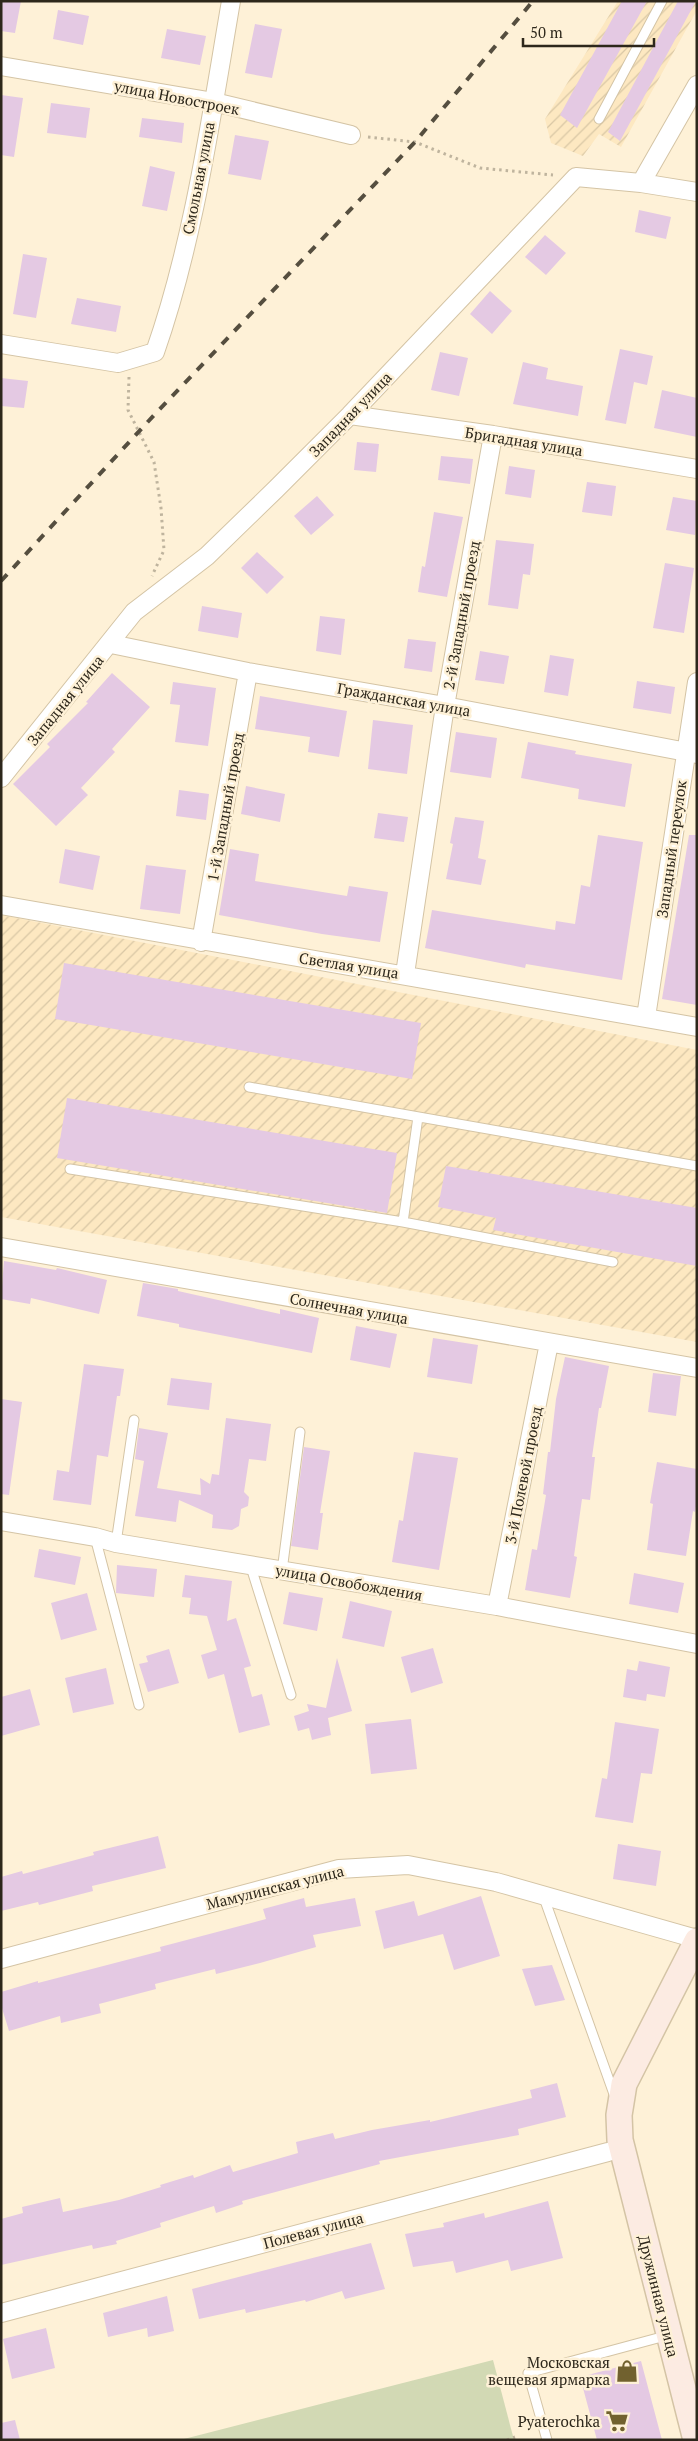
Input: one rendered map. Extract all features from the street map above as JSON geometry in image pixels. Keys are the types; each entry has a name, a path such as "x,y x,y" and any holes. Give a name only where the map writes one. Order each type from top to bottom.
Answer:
{"street":[{"name":"Смольная улица","path":"131,359 155,352 174,296 214,102 230,1"},
{"name":"улица Новостроек","path":"1,66 214,102 351,135"},
{"path":"641,183 697,85"},
{"path":"576,177 641,183 697,192"},
{"name":"Западная улица","path":"1,778 111,644 134,612 207,556 350,415 576,177"},
{"path":"1,344 118,363 131,359"},
{"name":"Бригадная улица","path":"350,415 494,435 697,469"},
{"name":"2-й Западный проезд","path":"405,974 445,706 494,435"},
{"name":"Гражданская улица","path":"111,644 248,672 445,706 691,754"},
{"name":"1-й Западный проезд","path":"201,942 248,672"},
{"name":"Западный переулок","path":"646,1017 691,754 697,682"},
{"name":"Светлая улица","path":"1,905 201,942 405,974 697,1027"},
{"name":"Солнечная улица","path":"1,1246 697,1368"},
{"name":"3-й Полевой проезд","path":"497,1606 549,1343"},
{"name":"улица Освобождения","path":"1,1522 95,1536 116,1543 497,1606 697,1644"},
{"name":"Мамулинская улица","path":"1,1960 339,1868 408,1865 496,1882 697,1940"},
{"name":"Дружинная улица","path":"696,2440 624,2152 619,2127 619,2109 624,2084 697,1940"},
{"name":"Полевая улица","path":"1,2313 608,2152 618,2150 624,2152"}],"lane":[{"path":"599,119 662,1"},
{"path":"249,1087 697,1166"},
{"path":"403,1222 418,1116"},
{"path":"70,1169 403,1222 613,1262"},
{"path":"116,1543 134,1420"},
{"path":"282,1571 300,1432"},
{"path":"95,1536 138,1705"},
{"path":"250,1564 291,1694"},
{"path":"543,1895 619,2109"},
{"path":"547,2440 528,2372 669,2335"}],"path":[{"path":"351,135 415,142 480,168 576,177"},
{"path":"131,359 128,410 154,462 161,508 164,550 152,577"},
{"path":"507,2440 515,2437"}],"shaded area":[{"path":"618,1 697,1 697,10 621,147 599,134 583,156 551,143 545,119"},
{"path":"1,915 697,1050 697,1342 1,1217"}],"green space":[{"path":"493,2360 514,2440 180,2440"}],"building":[{"path":"1,1 21,1 15,33 1,31"},
{"path":"622,1 647,1 577,128 560,115"},
{"path":"678,1 696,1 620,141 608,132"},
{"path":"58,10 89,16 83,45 53,39"},
{"path":"255,24 282,29 272,78 245,73"},
{"path":"167,29 206,36 200,65 161,58"},
{"path":"1,95 23,98 14,157 1,155"},
{"path":"51,103 90,108 86,138 47,133"},
{"path":"142,118 184,123 182,143 139,137"},
{"path":"235,135 269,141 261,180 228,174"},
{"path":"150,166 175,172 167,211 142,206"},
{"path":"639,210 671,217 666,239 635,232"},
{"path":"545,235 566,253 546,275 525,257"},
{"path":"23,254 47,258 36,318 13,314"},
{"path":"490,291 512,311 492,334 470,314"},
{"path":"77,298 121,306 116,332 71,324"},
{"path":"620,349 653,356 647,385 634,382 626,424 605,420"},
{"path":"440,352 468,358 459,396 431,390"},
{"path":"523,362 548,368 546,379 583,386 578,416 513,404"},
{"path":"1,378 28,381 24,408 1,406"},
{"path":"662,390 697,398 697,437 654,428"},
{"path":"357,442 379,444 376,472 354,470"},
{"path":"441,456 473,459 470,484 438,480"},
{"path":"509,466 535,470 531,498 505,494"},
{"path":"587,482 616,486 612,516 582,512"},
{"path":"317,496 334,515 311,535 294,516"},
{"path":"673,497 697,501 695,535 666,530"},
{"path":"434,512 463,517 447,597 418,592 422,566 425,567"},
{"path":"496,540 534,544 530,575 523,574 518,609 488,605"},
{"path":"257,552 284,577 267,594 241,568"},
{"path":"665,563 694,568 684,633 653,628"},
{"path":"202,606 242,613 238,638 198,631"},
{"path":"320,616 345,619 341,655 316,651"},
{"path":"408,639 436,642 432,672 404,668"},
{"path":"480,651 509,656 504,684 475,680"},
{"path":"550,655 574,659 568,696 544,692"},
{"path":"112,673 150,707 112,749 115,752 81,788 88,795 56,826 13,784 50,747 47,744 88,703 86,702"},
{"path":"637,681 675,687 671,714 633,708"},
{"path":"173,682 216,688 208,746 175,742 180,705 170,704"},
{"path":"260,696 347,711 339,757 308,752 310,737 255,729"},
{"path":"373,720 413,725 407,774 368,769"},
{"path":"456,732 497,738 491,778 450,772"},
{"path":"528,742 576,751 575,754 632,764 625,807 578,799 579,789 521,778"},
{"path":"246,786 285,794 280,822 241,814"},
{"path":"179,790 209,794 206,820 176,816"},
{"path":"378,813 408,817 404,842 374,838"},
{"path":"455,817 484,821 478,858 486,860 481,885 446,879 453,844 450,843"},
{"path":"598,835 643,842 622,980 526,964 525,968 425,948 432,910 555,930 556,921 575,924 581,885 590,887"},
{"path":"689,835 697,835 697,1005 662,999"},
{"path":"65,849 100,856 93,890 59,883"},
{"path":"230,849 259,854 255,881 347,896 349,886 388,892 380,942 322,934 219,915"},
{"path":"146,865 186,870 180,914 140,909"},
{"path":"64,963 421,1023 412,1079 55,1019"},
{"path":"67,1098 397,1153 387,1213 57,1158"},
{"path":"446,1166 697,1208 697,1266 493,1230 496,1218 438,1207"},
{"path":"4,1261 56,1270 57,1268 107,1280 99,1314 31,1298 30,1304 1,1299"},
{"path":"143,1283 178,1289 178,1291 280,1314 280,1309 319,1318 312,1353 179,1327 179,1324 137,1316"},
{"path":"356,1326 397,1334 390,1368 350,1360"},
{"path":"433,1338 478,1345 472,1384 427,1377"},
{"path":"565,1357 609,1366 601,1408 599,1408 592,1457 595,1457 590,1500 582,1499 574,1556 577,1557 570,1598 525,1590 532,1549 537,1550 546,1495 543,1494 548,1452 550,1452 556,1399"},
{"path":"84,1364 124,1369 120,1396 117,1396 108,1457 97,1455 91,1505 53,1500 57,1470 69,1472"},
{"path":"653,1373 681,1376 676,1416 648,1412"},
{"path":"171,1378 212,1383 209,1410 167,1405"},
{"path":"1,1399 22,1402 9,1495 1,1494"},
{"path":"226,1418 271,1424 266,1461 249,1459 244,1492 249,1497 248,1506 241,1509 239,1526 232,1530 212,1528 213,1515 179,1500 176,1522 135,1516 144,1461 135,1459 139,1428 168,1433 157,1488 201,1495 200,1478 210,1484 212,1474 219,1475"},
{"path":"304,1447 330,1451 320,1513 323,1513 318,1550 291,1546"},
{"path":"414,1452 458,1458 439,1570 392,1562 399,1520 403,1521"},
{"path":"657,1462 697,1469 697,1501 695,1512 693,1511 686,1556 647,1550 653,1504 650,1503"},
{"path":"39,1549 81,1557 75,1585 34,1577"},
{"path":"117,1565 157,1569 154,1597 116,1593"},
{"path":"634,1573 684,1583 678,1613 629,1604"},
{"path":"185,1575 232,1581 227,1621 236,1618 251,1666 244,1668 252,1697 262,1694 270,1725 239,1733 224,1674 208,1679 201,1655 217,1650 207,1616 189,1614 191,1598 182,1597"},
{"path":"289,1592 323,1598 317,1631 283,1624"},
{"path":"87,1593 97,1630 61,1640 51,1603"},
{"path":"350,1601 392,1611 384,1647 342,1638"},
{"path":"433,1648 443,1683 411,1693 401,1657"},
{"path":"169,1649 179,1683 148,1692 139,1664 148,1662 146,1656"},
{"path":"337,1658 352,1711 328,1718 331,1735 312,1740 309,1728 298,1731 294,1716 309,1711 307,1704 326,1708"},
{"path":"639,1661 670,1667 665,1697 647,1694 646,1701 623,1697 627,1669 637,1671"},
{"path":"106,1668 114,1704 73,1713 65,1678"},
{"path":"30,1689 40,1725 1,1736 1,1697"},
{"path":"411,1719 417,1769 371,1774 365,1724"},
{"path":"615,1722 659,1729 652,1774 641,1773 633,1823 595,1817 602,1778 607,1779"},
{"path":"158,1836 166,1868 92,1886 93,1891 39,1905 38,1902 1,1911 1,1877 22,1871 23,1874 94,1855 93,1852"},
{"path":"618,1844 661,1851 656,1886 613,1879"},
{"path":"481,1896 500,1956 454,1970 443,1934 384,1949 375,1911 414,1901 418,1916"},
{"path":"304,1898 306,1907 355,1898 361,1926 313,1935 316,1947 260,1963 216,1974 215,1969 155,1984 156,1989 99,2004 101,2013 61,2023 60,2016 9,2031 1,2005 1,1992 161,1951 160,1947 266,1919 263,1909"},
{"path":"552,1965 565,2000 535,2006 522,1969"},
{"path":"557,2083 566,2117 518,2129 519,2135 379,2161 380,2164 242,2201 243,2204 216,2213 214,2206 160,2223 161,2227 116,2241 117,2244 93,2249 92,2245 1,2265 1,2219 23,2213 22,2207 60,2198 63,2212 119,2200 161,2187 160,2185 193,2175 194,2178 230,2165 233,2172 298,2153 296,2142 333,2133 335,2139 372,2130 430,2120 430,2122 532,2098 530,2090"},
{"path":"548,2201 563,2258 511,2271 508,2260 456,2273 453,2261 413,2267 405,2234 444,2227 443,2223 484,2213 485,2218"},
{"path":"371,2243 385,2289 345,2299 342,2291 306,2302 305,2300 246,2313 245,2309 199,2319 192,2289"},
{"path":"167,2296 174,2331 148,2337 147,2328 108,2337 103,2313"},
{"path":"46,2328 55,2368 12,2379 3,2339"},
{"path":"641,2361 662,2440 597,2440 580,2377"},
{"path":"15,2420 20,2440 1,2440 1,2423"}],"railway":[{"path":"1,581 156,413 415,142 533,1"}],"place":[{"name":"Московская вещевая ярмарка","path":"627,2371"},
{"name":"Pyaterochka","path":"617,2421"}]}
